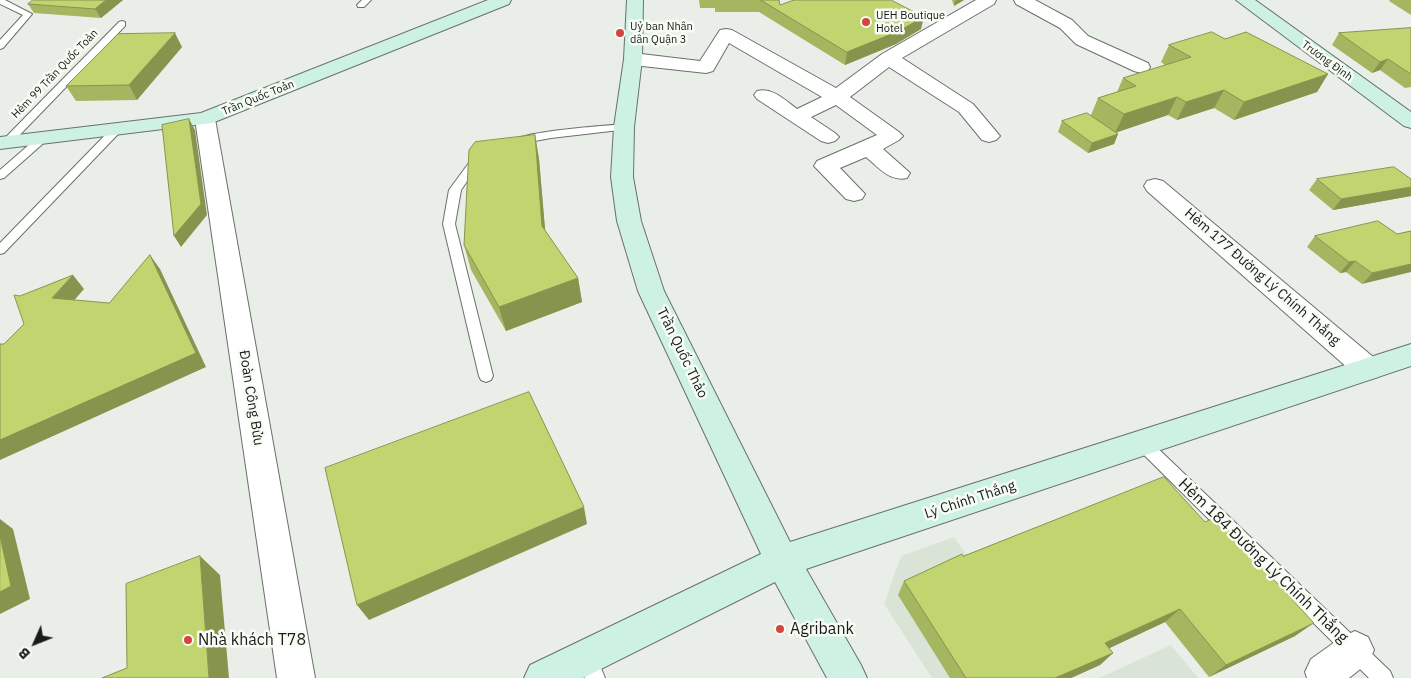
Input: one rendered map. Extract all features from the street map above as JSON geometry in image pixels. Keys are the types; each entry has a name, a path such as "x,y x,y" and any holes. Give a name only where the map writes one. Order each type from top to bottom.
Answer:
{"main road":[{"name":"Trần Quốc Toản","path":"4,142 205,119 503,0"},
{"name":"Trần Quốc Thảo","path":"635,0 633,59 624,128 622,176 629,221 651,291 782,561 848,678"},
{"name":"Trương Định","path":"1244,0 1411,122"},
{"name":"Lý Chính Thắng","path":"543,678 591,667 782,561 1411,355"}],"street":[{"path":"796,117 837,97 889,58 988,0"},
{"path":"1022,0 1066,24 1082,40 1141,67"},
{"path":"633,59 706,67 726,34 837,97 892,136 825,166 854,194"},
{"path":"889,58 966,108 989,136"},
{"path":"764,95 828,137"},
{"name":"Đoàn Công Bửu","path":"205,119 296,678"},
{"path":"868,148 899,173"},
{"name":"Hẻm 177 Đường Lý Chính Thắng","path":"1155,186 1368,369"},
{"path":"1330,678 1324,672 1355,650"}],"lane":[{"path":"0,1 28,14 0,46"},
{"name":"Hẻm 99 Trần Quốc Toản","path":"4,142 122,24"},
{"path":"505,145 528,138 624,128"},
{"path":"0,250 117,129"},
{"path":"0,176 43,138"},
{"path":"486,376 449,224 454,190 479,158 488,153"},
{"name":"Hẻm 184 Đường Lý Chính Thắng","path":"1142,443 1383,678"}],"shaded area":[{"path":"954,537 1056,678 932,678 884,604 901,556"},
{"path":"1171,645 1198,678 1099,678"}],"building":[{"path":"33,0 106,0 95,9 28,4"},
{"path":"761,0 779,0 780,5 794,0 891,0 924,17 899,31 847,52"},
{"path":"1411,28 1411,74 1388,59 1380,62 1339,33"},
{"path":"1212,32 1225,39 1246,32 1328,74 1244,102 1224,90 1186,102 1177,97 1124,114 1098,98 1136,86 1123,78 1191,57 1169,45"},
{"path":"175,33 129,85 66,86 118,34"},
{"path":"1087,113 1118,134 1092,143 1062,121"},
{"path":"189,119 201,204 174,236 162,125"},
{"path":"535,135 542,226 578,278 499,307 464,245 469,150 475,142"},
{"path":"1394,167 1411,179 1411,187 1341,199 1317,179"},
{"path":"1378,221 1397,234 1411,231 1411,264 1372,273 1355,261 1349,262 1315,236"},
{"path":"150,255 196,353 0,440 0,344 4,344 24,324 14,295 20,296 73,275 52,298 109,303"},
{"path":"529,392 584,507 357,605 325,468"},
{"path":"1164,477 1205,522 1216,517 1314,623 1226,665 1180,609 1105,643 1113,653 1055,678 966,678 904,581 962,554 963,556"},
{"path":"0,536 11,586 0,592"},
{"path":"200,556 209,678 102,678 127,668 126,584"}],"place":[{"name":"UEH Boutique Hotel","path":"866,22"},
{"name":"Uỷ ban Nhân dân Quận 3","path":"620,33"},
{"name":"Agribank","path":"780,629"},
{"name":"Nhà khách T78","path":"188,640"}]}
